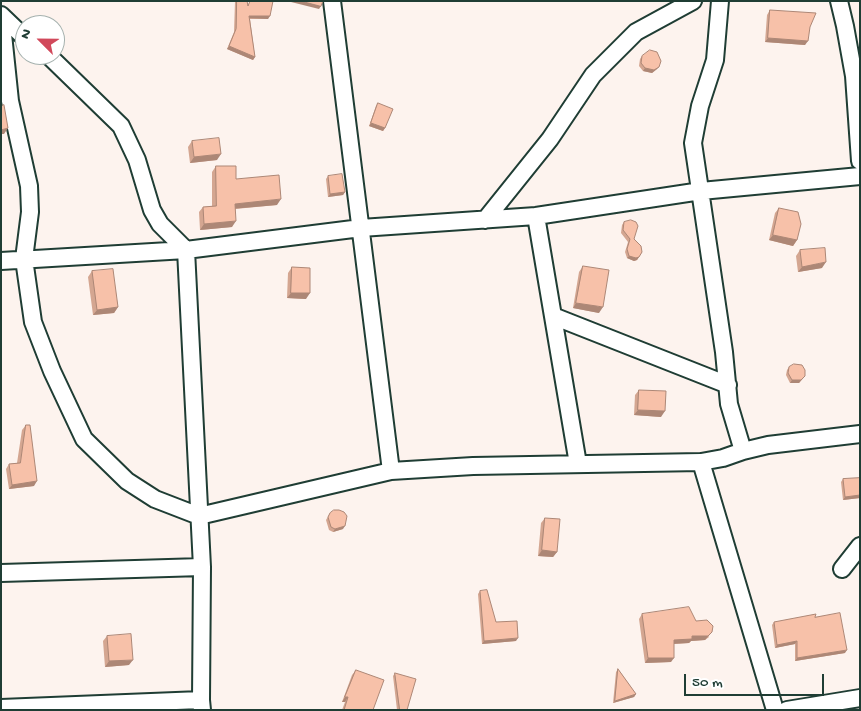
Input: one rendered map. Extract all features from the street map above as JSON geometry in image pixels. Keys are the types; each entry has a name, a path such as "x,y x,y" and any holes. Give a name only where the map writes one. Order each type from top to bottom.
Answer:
{"street":[{"path":"332,1 391,471"},
{"path":"485,220 550,139 592,75 636,32 693,1"},
{"path":"720,1 716,60 700,106 693,143 730,404 743,450"},
{"path":"838,1 855,49 854,76 860,161"},
{"path":"1,15 15,28"},
{"path":"1,15 10,101 29,186 30,212 24,259 33,322 52,371 84,439 127,481 155,499 199,516 391,471 474,466 701,462 723,458 743,450 768,445 860,434"},
{"path":"1,708 201,705 202,567 186,250 160,224 152,210 143,185 138,160 121,126 58,65"},
{"path":"1,261 186,250 361,228 536,216 701,191 860,176"},
{"path":"536,216 578,464"},
{"path":"553,316 728,385"},
{"path":"701,462 775,710"},
{"path":"842,569 860,546"},
{"path":"1,573 202,567"},
{"path":"792,709 860,698"}],"building":[{"path":"237,1 247,1 248,6 250,1 273,1 270,16 249,16 255,57 229,46 236,29"},
{"path":"301,1 323,1 321,6"},
{"path":"770,10 816,13 810,27 808,41 768,38"},
{"path":"650,50 657,52 661,61 659,67 654,70 645,68 641,63 642,56"},
{"path":"378,103 393,109 385,128 371,123"},
{"path":"4,105 8,128 1,130 1,106"},
{"path":"219,138 221,154 194,157 192,141"},
{"path":"216,166 236,166 236,179 279,175 281,199 235,204 236,221 204,224 203,207 216,206"},
{"path":"342,174 345,192 330,194 328,176"},
{"path":"779,208 798,212 801,224 797,240 773,235"},
{"path":"631,220 636,222 638,226 634,239 641,246 642,252 636,258 629,256 627,249 630,239 623,230 624,222"},
{"path":"825,248 826,262 802,267 800,250"},
{"path":"583,266 609,270 603,307 576,303"},
{"path":"292,267 310,268 310,293 291,293"},
{"path":"113,269 118,307 97,310 92,271"},
{"path":"794,364 802,365 805,370 805,376 801,380 792,380 788,373 789,367"},
{"path":"639,390 666,391 665,411 638,410"},
{"path":"26,425 30,425 37,481 12,485 9,464 20,463"},
{"path":"860,478 860,495 845,497 843,479"},
{"path":"334,510 344,512 347,516 345,526 335,529 331,527 328,517"},
{"path":"545,518 560,519 557,552 542,550"},
{"path":"487,590 496,622 517,621 518,638 484,641 480,591"},
{"path":"689,607 696,621 707,620 713,626 712,632 708,636 692,636 692,639 674,640 674,658 648,658 642,614"},
{"path":"840,613 847,650 797,658 797,641 777,645 774,622 816,614 815,617"},
{"path":"131,634 133,660 109,661 107,636"},
{"path":"618,669 636,694 615,701"},
{"path":"356,670 384,680 373,710 344,710 348,697 345,697"},
{"path":"395,673 416,679 407,710 400,710"}]}
